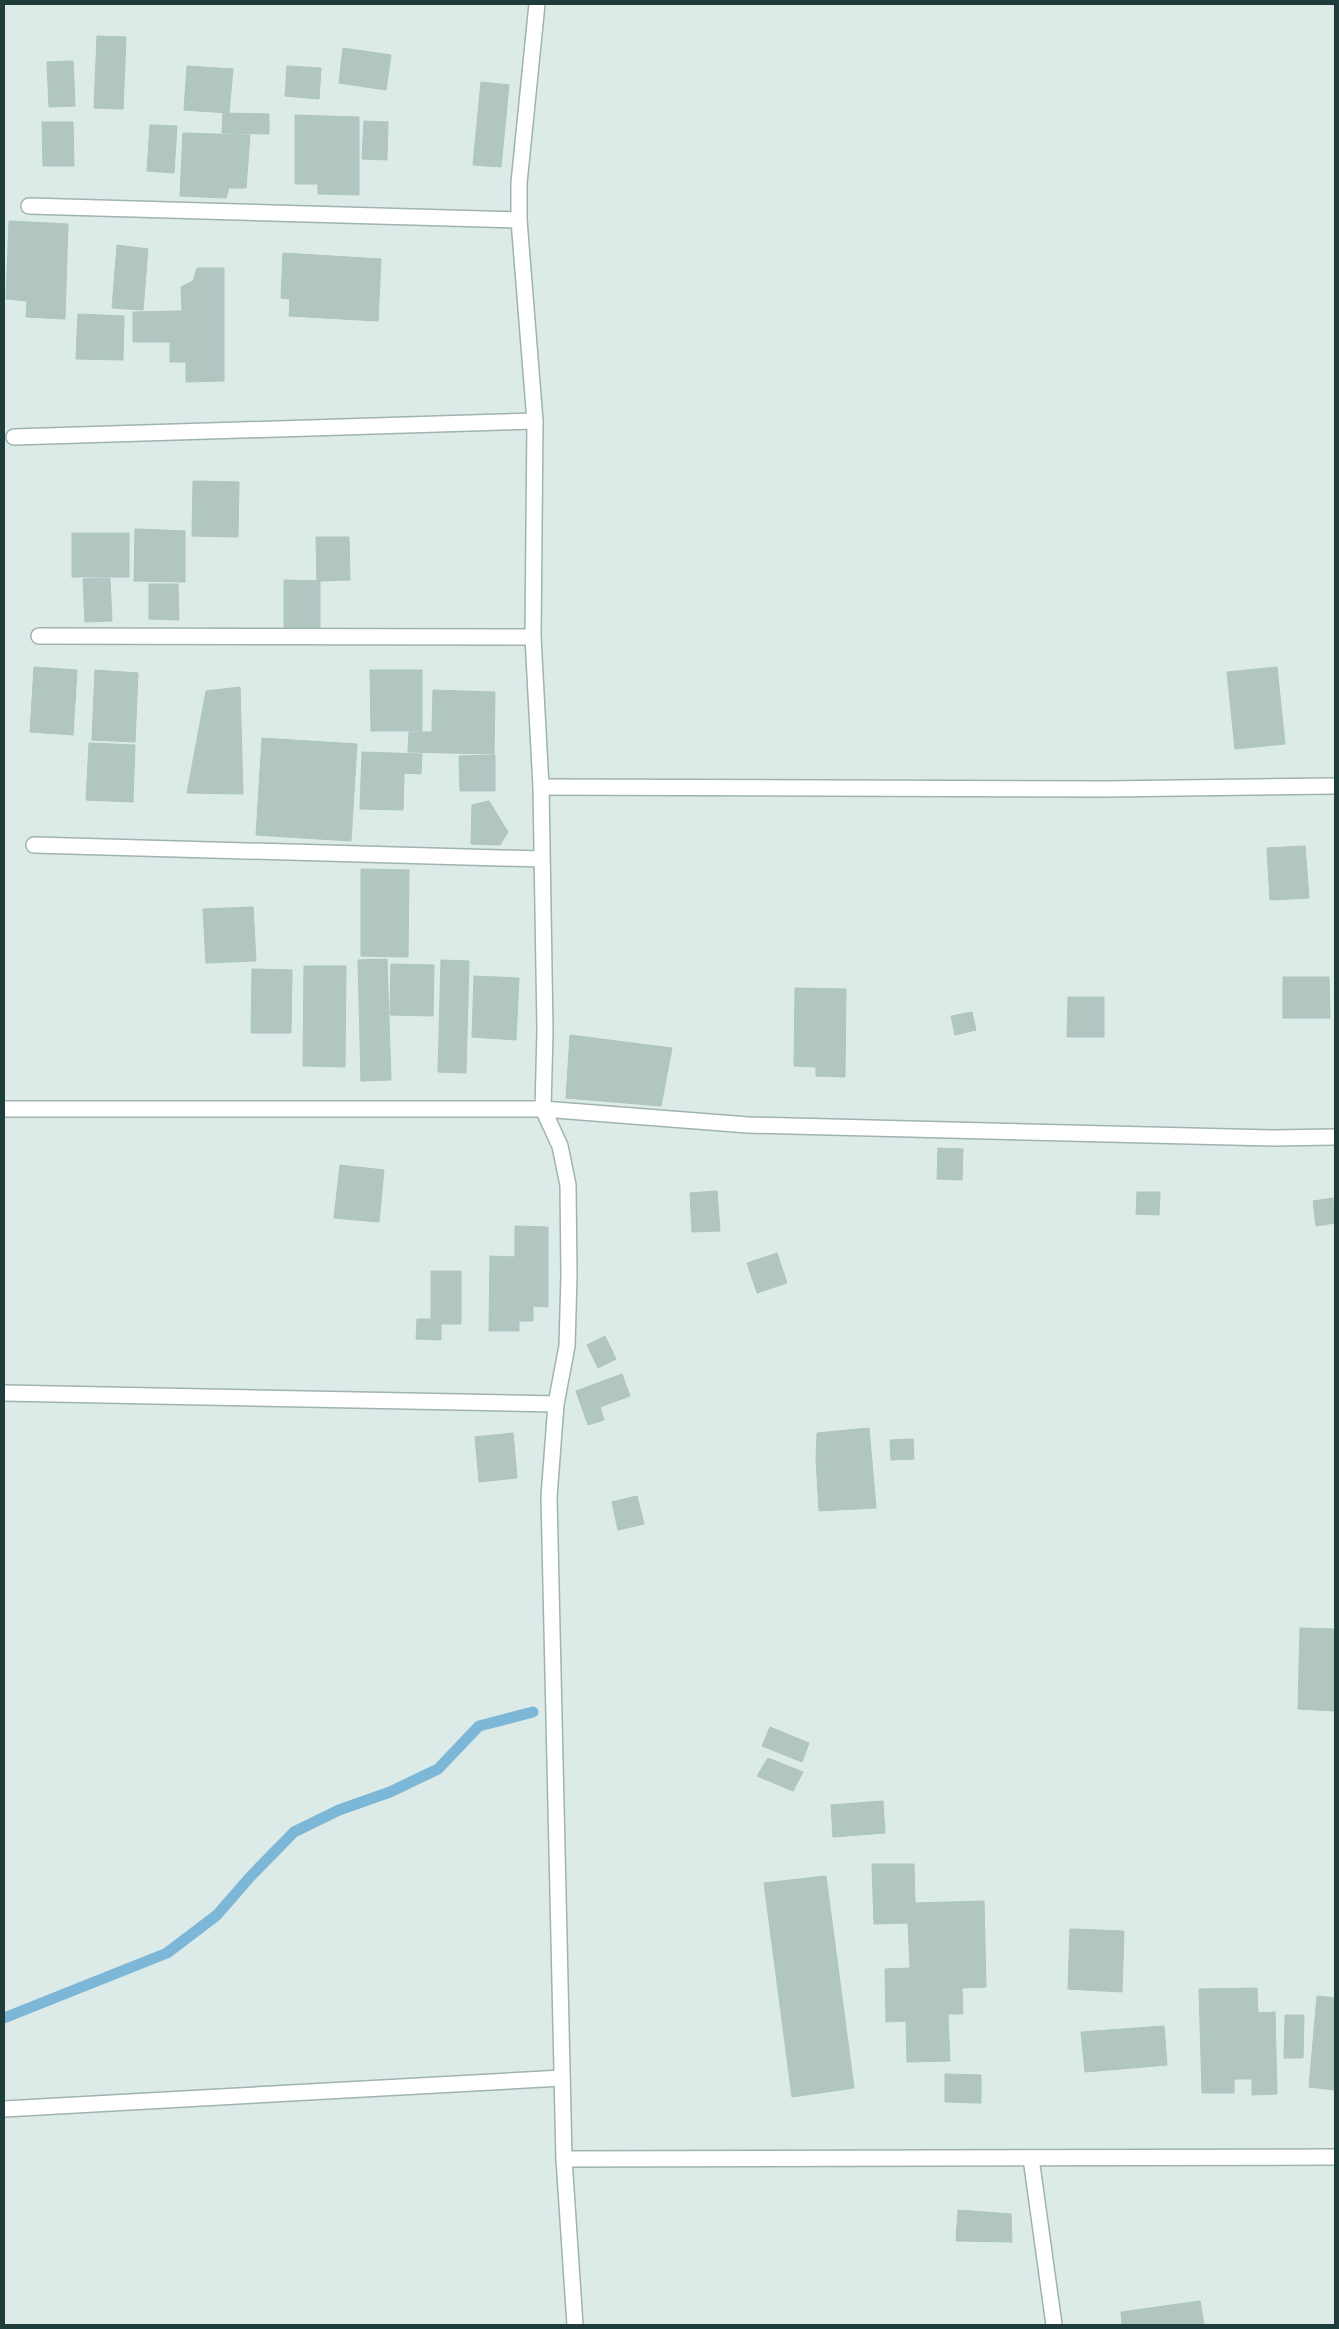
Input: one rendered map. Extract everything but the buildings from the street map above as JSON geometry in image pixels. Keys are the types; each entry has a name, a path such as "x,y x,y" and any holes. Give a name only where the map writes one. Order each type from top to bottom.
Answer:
{"street":[{"path":"537,4 519,183 519,220 535,421 533,637 541,788 545,1031 544,1109 560,1146 568,1185 567,1346 556,1404 549,1498 564,2159 575,2325"},
{"path":"30,206 519,220"},
{"path":"14,437 535,421"},
{"path":"39,636 533,637"},
{"path":"541,788 1107,789 1335,786"},
{"path":"34,845 541,859"},
{"path":"4,1109 544,1109 748,1125 1272,1138 1335,1137"},
{"path":"4,1393 556,1404"},
{"path":"4,2109 562,2078"},
{"path":"564,2159 1335,2157"},
{"path":"1031,2158 1054,2325"}],"waterway":[{"path":"4,2018 167,1953 217,1915 250,1877 294,1832 339,1810 390,1792 438,1769 479,1726 533,1712"}]}
